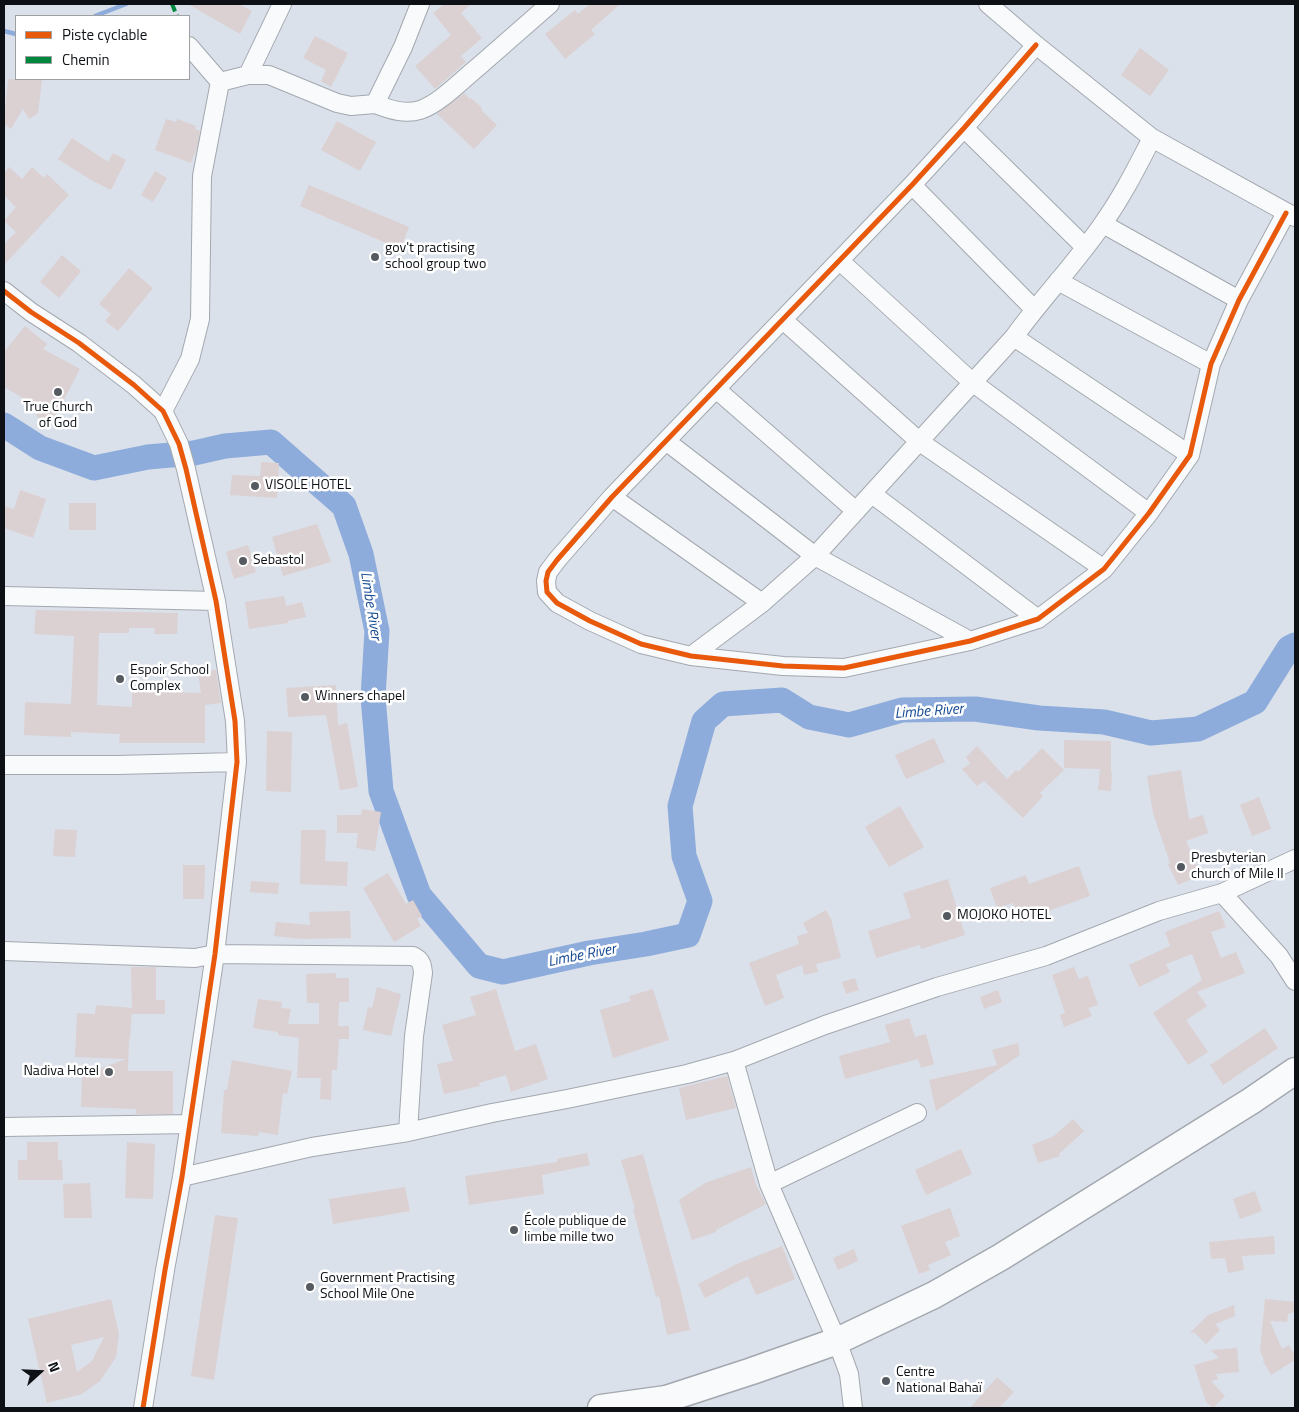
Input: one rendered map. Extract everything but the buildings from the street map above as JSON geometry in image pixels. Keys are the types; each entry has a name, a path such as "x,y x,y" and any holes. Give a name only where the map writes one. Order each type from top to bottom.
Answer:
{"highway":[{"path":"601,1408 666,1398 752,1371 837,1341 934,1296 1001,1257 1251,1101 1295,1070"}],"street":[{"path":"248,76 282,4"},
{"path":"375,104 403,47 420,4"},
{"path":"988,4 1152,138 1291,215 1239,300 1211,364 1190,455 1149,513 1104,569 1038,619 970,641 844,668 783,666 691,656 641,644 590,621 557,603 547,592 546,581 548,572 612,496 912,185 1036,45"},
{"path":"220,82 248,76 269,75 336,103 351,106 375,104 395,111 420,110 434,103 547,5"},
{"path":"190,47 220,82"},
{"path":"163,411 190,359 200,319 202,176 220,82"},
{"path":"964,128 1084,247"},
{"path":"691,656 762,603 815,556 1014,337 1034,309 1103,224 1127,187 1152,138"},
{"path":"912,185 1034,309"},
{"path":"1103,224 1239,300"},
{"path":"840,260 972,382 1149,513"},
{"path":"1058,280 1211,364"},
{"path":"4,291 31,312 79,343 134,385 163,411 179,444 186,469 216,601 235,721 236,762 215,954 182,1177 143,1408"},
{"path":"783,320 920,442 1104,569"},
{"path":"1014,337 1190,455"},
{"path":"716,389 856,511"},
{"path":"666,441 815,556 970,641"},
{"path":"872,494 1038,619"},
{"path":"612,496 762,603"},
{"path":"4,596 216,601"},
{"path":"4,765 236,762"},
{"path":"182,1177 312,1148 408,1132 678,1076 734,1061 834,1022 937,987 1046,956 1159,911 1222,893 1295,859"},
{"path":"1222,893 1279,956 1295,981"},
{"path":"4,951 195,958 215,954 412,956 420,960 423,973 414,1036 408,1132"},
{"path":"734,1061 769,1184 837,1341 849,1374 853,1408"},
{"path":"769,1184 917,1113"},
{"path":"4,1128 190,1124"}],"waterway":[{"path":"98,15 126,4"},
{"path":"4,31 15,34"},
{"name":"Limbe River","path":"4,425 40,448 94,468 148,457 194,453 225,446 271,442 344,506 361,554 377,631 373,697 381,791 419,895 479,966 503,972 589,953 688,935 700,901 684,856 680,806 704,721 723,704 782,700 809,717 849,725 902,710 975,709 1039,718 1104,722 1151,733 1198,729 1255,702 1289,648 1295,645"}],"marked path":[{"path":"172,4 177,15"}],"cycle path":[{"path":"1036,45 912,185 612,497 557,560 548,572 546,581 547,592 557,603 590,621 641,644 691,656 783,666 844,668 970,641 1038,619 1104,569 1149,513 1190,455 1211,364 1239,300 1286,213"},
{"path":"4,291 31,312 79,343 134,385 163,411 179,444 186,469 216,601 235,721 237,762 215,954 182,1177 143,1408"}],"place":[{"name":"gov't practising school group two","path":"375,257"},
{"name":"True Church of God","path":"58,392"},
{"name":"VISOLE HOTEL","path":"255,486"},
{"name":"Sebastol","path":"243,561"},
{"name":"Espoir School Complex","path":"120,679"},
{"name":"Winners chapel","path":"305,697"},
{"name":"Presbyterian church of Mile II","path":"1181,867"},
{"name":"MOJOKO HOTEL","path":"947,916"},
{"name":"Nadiva Hotel","path":"109,1072"},
{"name":"École publique de limbe mille two","path":"514,1230"},
{"name":"Government Practising School Mile One","path":"310,1287"},
{"name":"Centre National Bahaï","path":"886,1381"}]}
